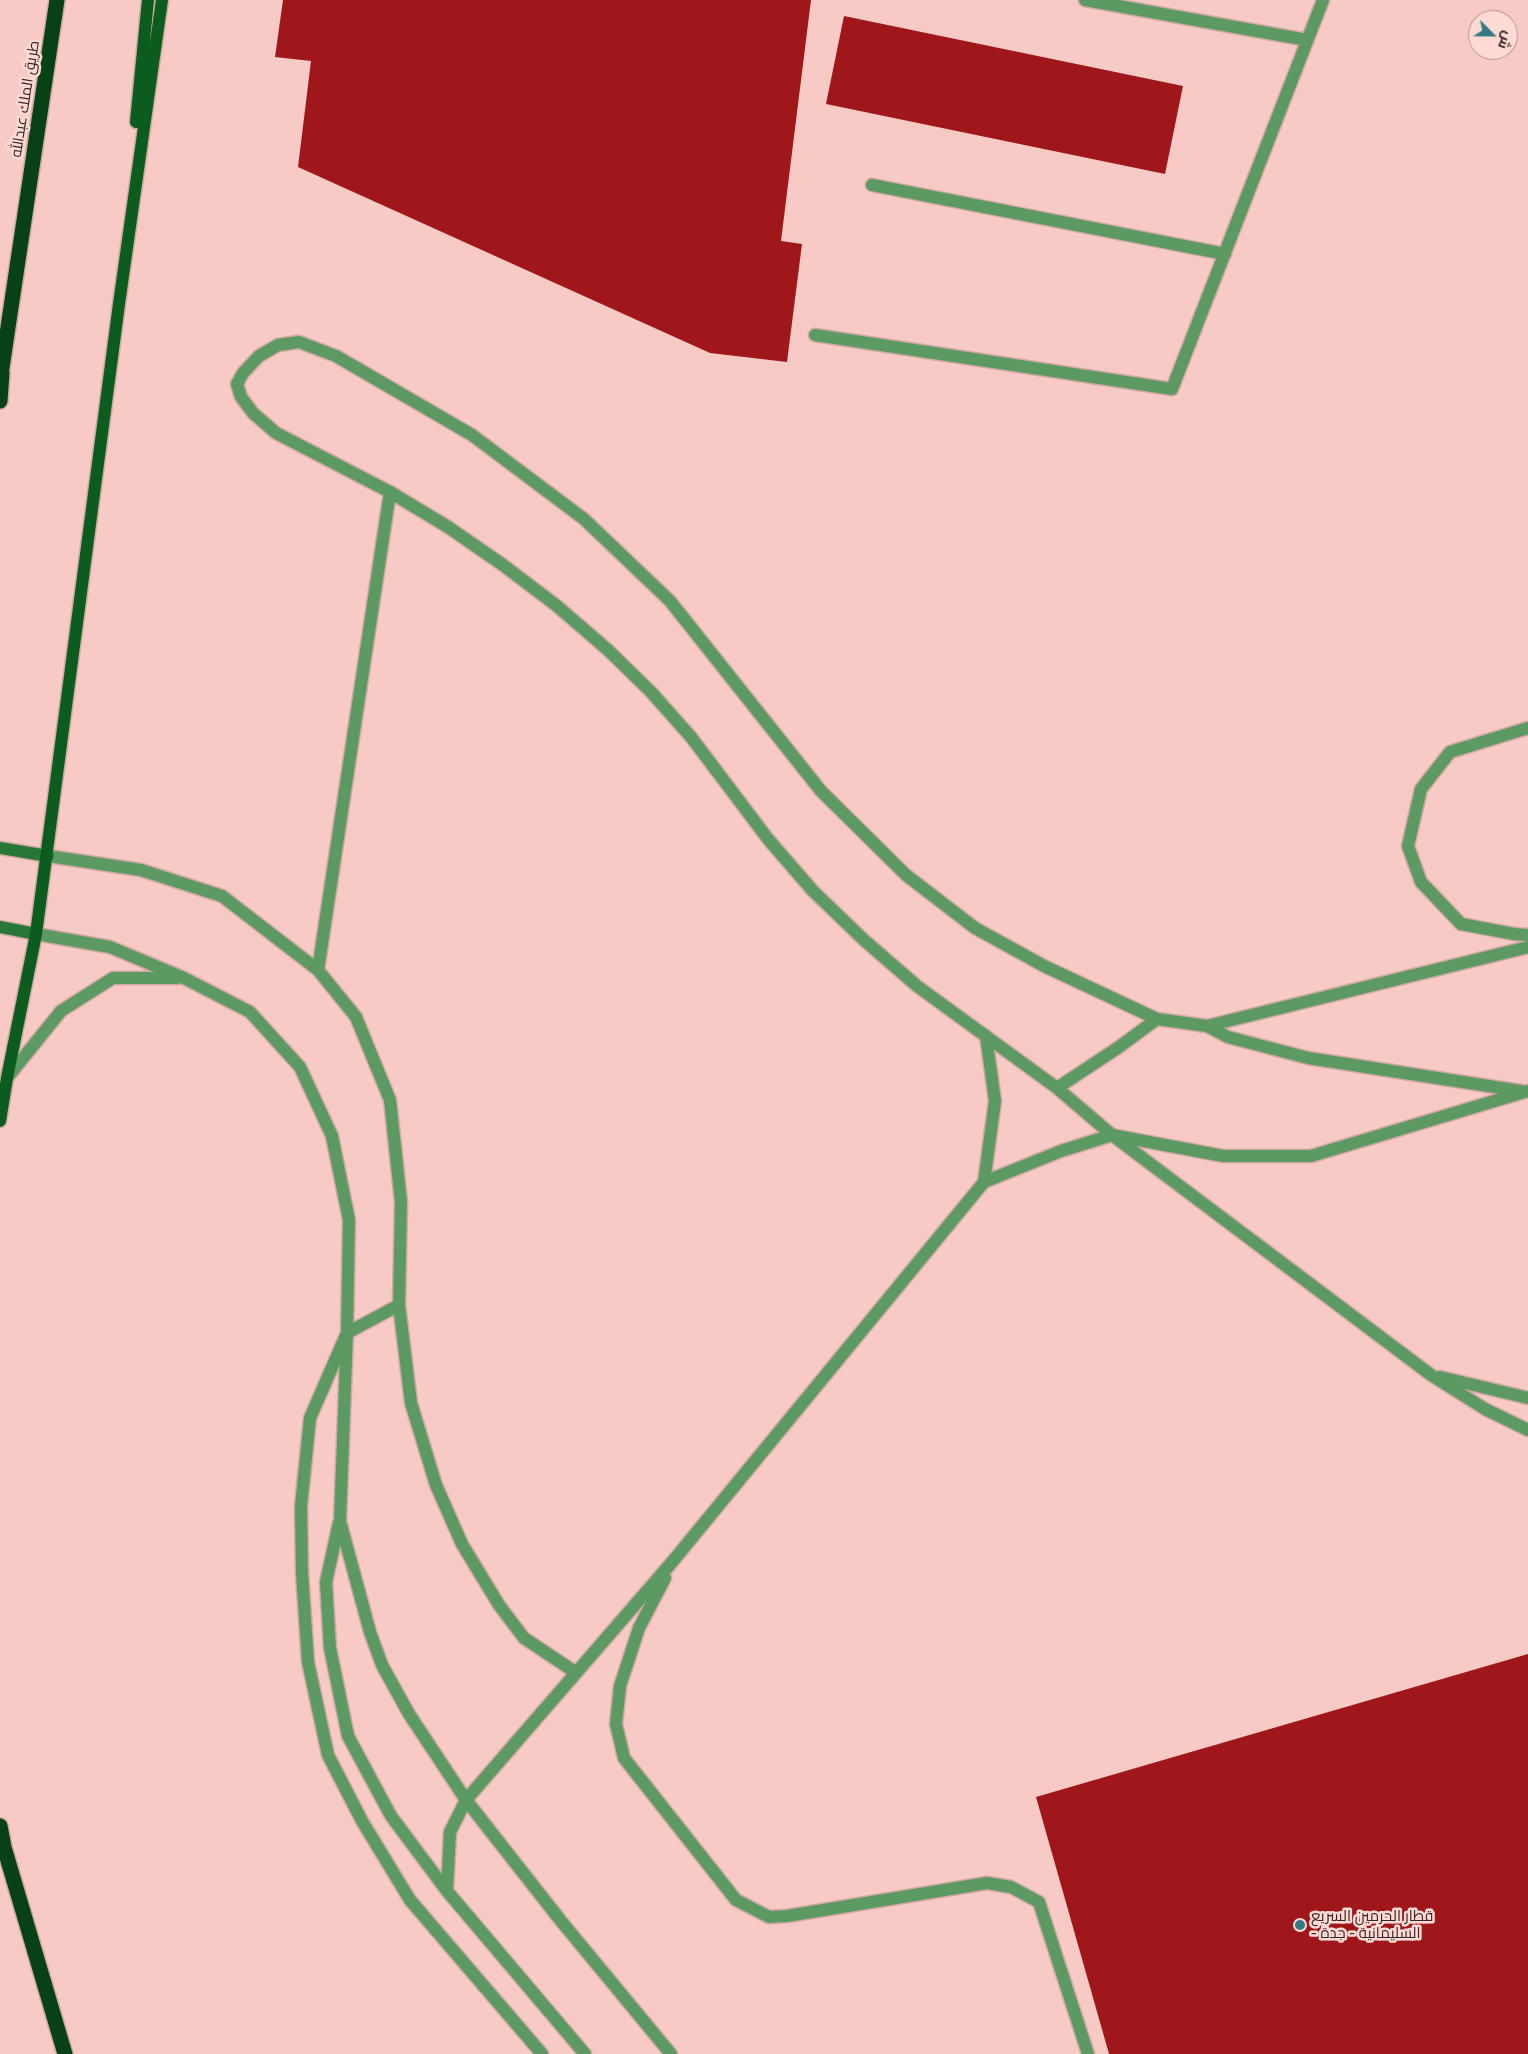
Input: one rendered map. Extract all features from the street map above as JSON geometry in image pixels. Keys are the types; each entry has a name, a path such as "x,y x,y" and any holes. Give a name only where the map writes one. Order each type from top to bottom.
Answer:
{"highway":[{"name":"طريق الملك عبدالله","path":"0,382 57,0"},
{"path":"0,401 3,360"},
{"path":"0,1826 4,1847 65,2054"}],"main road":[{"path":"119,304 148,0"},
{"path":"0,1121 36,934 48,856 119,304 162,0"}],"street":[{"path":"0,848 48,856"},
{"path":"0,927 36,934"}],"lane":[{"path":"1085,0 1307,40"},
{"path":"815,335 1172,388 1323,0"},
{"path":"872,186 1225,254"},
{"path":"1527,1092 1308,1058 1228,1037 1207,1026 1157,1019 1044,966 975,928 906,875 821,791 670,601 584,519 472,435 336,356 299,342 278,345 259,356 243,373 237,384 241,398 253,414 276,433 390,492 448,527 503,565 557,606 608,650 651,692 690,737 768,839 813,891 864,940 910,980 1057,1088 1112,1134 1431,1375 1485,1410 1528,1430"},
{"path":"318,970 390,492"},
{"path":"1528,728 1450,752 1421,789 1408,846 1421,882 1461,924 1528,935"},
{"path":"48,856 142,870 222,896 318,970 356,1017 390,1100 401,1202 399,1305 411,1404 436,1485 462,1544 499,1605 524,1638 575,1672"},
{"path":"36,934 110,947 184,978 250,1012 300,1068 332,1136 348,1220 348,1333 340,1521 326,1582 330,1648 348,1736 392,1816 447,1891 585,2054"},
{"path":"1207,1026 1528,947"},
{"path":"7,1078 61,1011 113,978 184,978"},
{"path":"1057,1088 1157,1019"},
{"path":"984,1182 995,1101 986,1036"},
{"path":"447,1891 450,1832 466,1800 673,1560 984,1182 1061,1151 1112,1134 1223,1156 1311,1156 1527,1092"},
{"path":"399,1305 348,1333 310,1418 301,1506 302,1573 308,1662 328,1755 362,1821 410,1900 542,2054"},
{"path":"1431,1375 1528,1398"},
{"path":"340,1521 370,1632 382,1665 409,1714 466,1800 670,2054"},
{"path":"673,1560 639,1628 620,1686 616,1724 624,1758 736,1900 769,1918 987,1883 1011,1887 1039,1902 1088,2054"}],"building":[{"path":"283,0 811,0 781,241 802,244 787,362 710,353 298,167 311,61 275,57"},
{"path":"844,16 1183,86 1165,174 826,104"},
{"name":"قطار الحرمين السريع - السليمانية - جدة","path":"1528,1654 1528,2054 1109,2054 1036,1797"}],"place":[{"name":"قطار الحرمين السريع - السليمانية - جدة","path":"1300,1925"}]}
